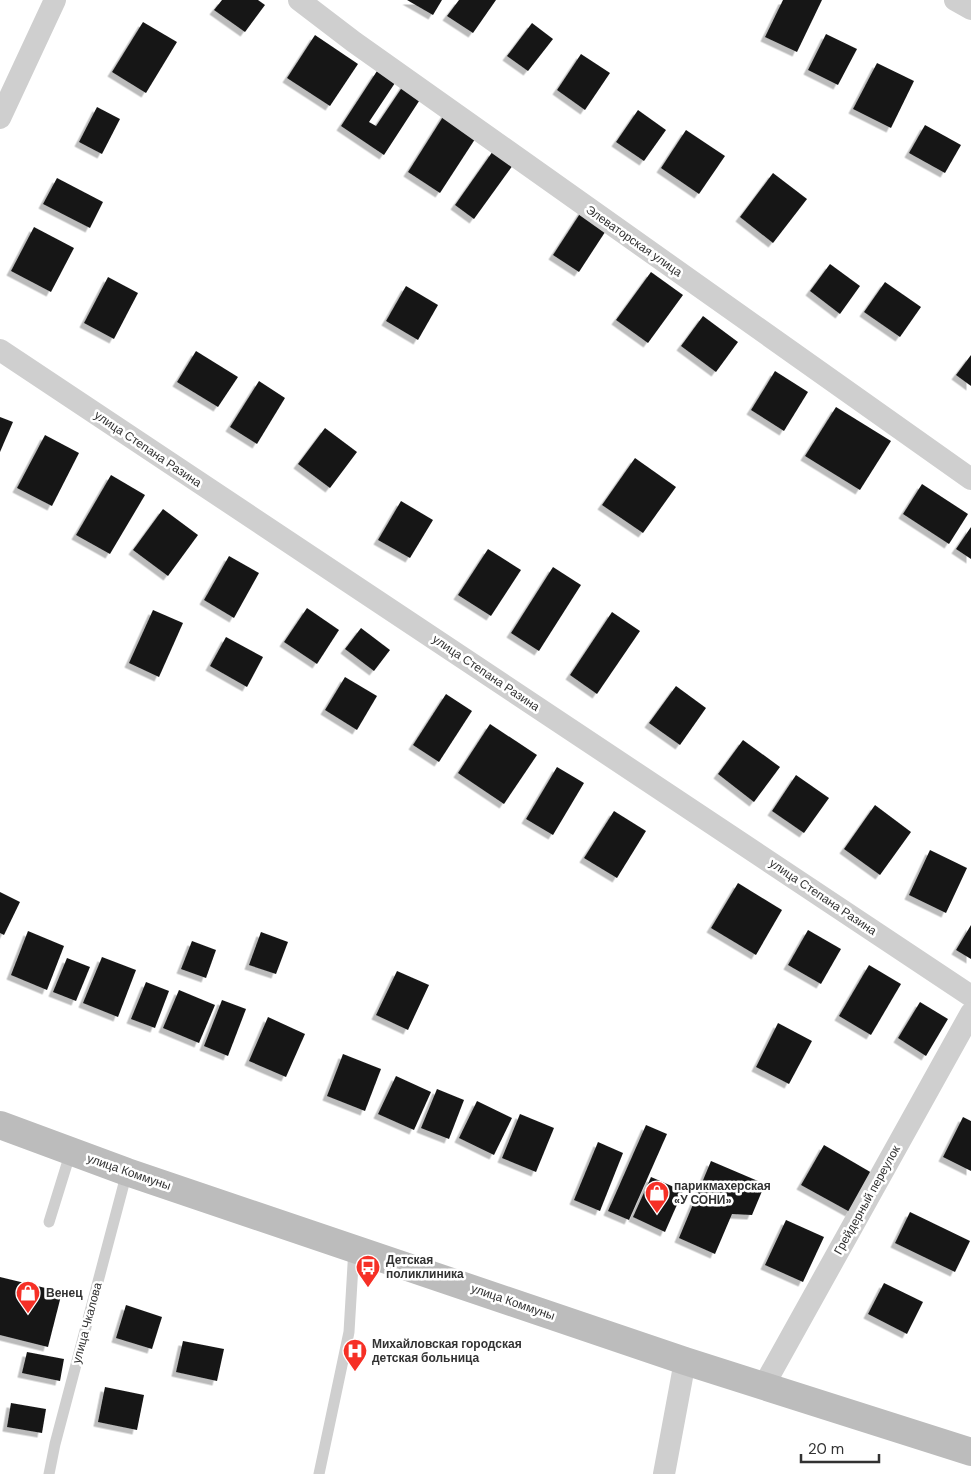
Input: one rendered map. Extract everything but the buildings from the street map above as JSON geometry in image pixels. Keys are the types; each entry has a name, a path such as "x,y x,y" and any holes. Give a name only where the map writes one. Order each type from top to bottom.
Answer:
{"street":[{"path":"0,118 55,0"},
{"name":"Элеваторская улица","path":"298,0 354,42 971,479"},
{"path":"955,0 971,9"},
{"name":"улица Степана Разина","path":"0,350 971,996"},
{"name":"Грейдерный переулок","path":"763,1387 971,1014"},
{"name":"улица Коммуны","path":"0,1125 127,1172 685,1361 971,1452"},
{"path":"664,1474 685,1361"}],"lane":[{"path":"49,1222 71,1151"},
{"name":"улица Чкалова","path":"48,1474 127,1172"},
{"path":"319,1474 349,1332 354,1248"}],"place":[{"name":"парикмахерская «У СОНИ»","path":"657,1214"},
{"name":"Детская поликлиника","path":"368,1288"},
{"name":"Венец","path":"28,1314"},
{"name":"Михайловская городская детская больница","path":"355,1372"}]}
